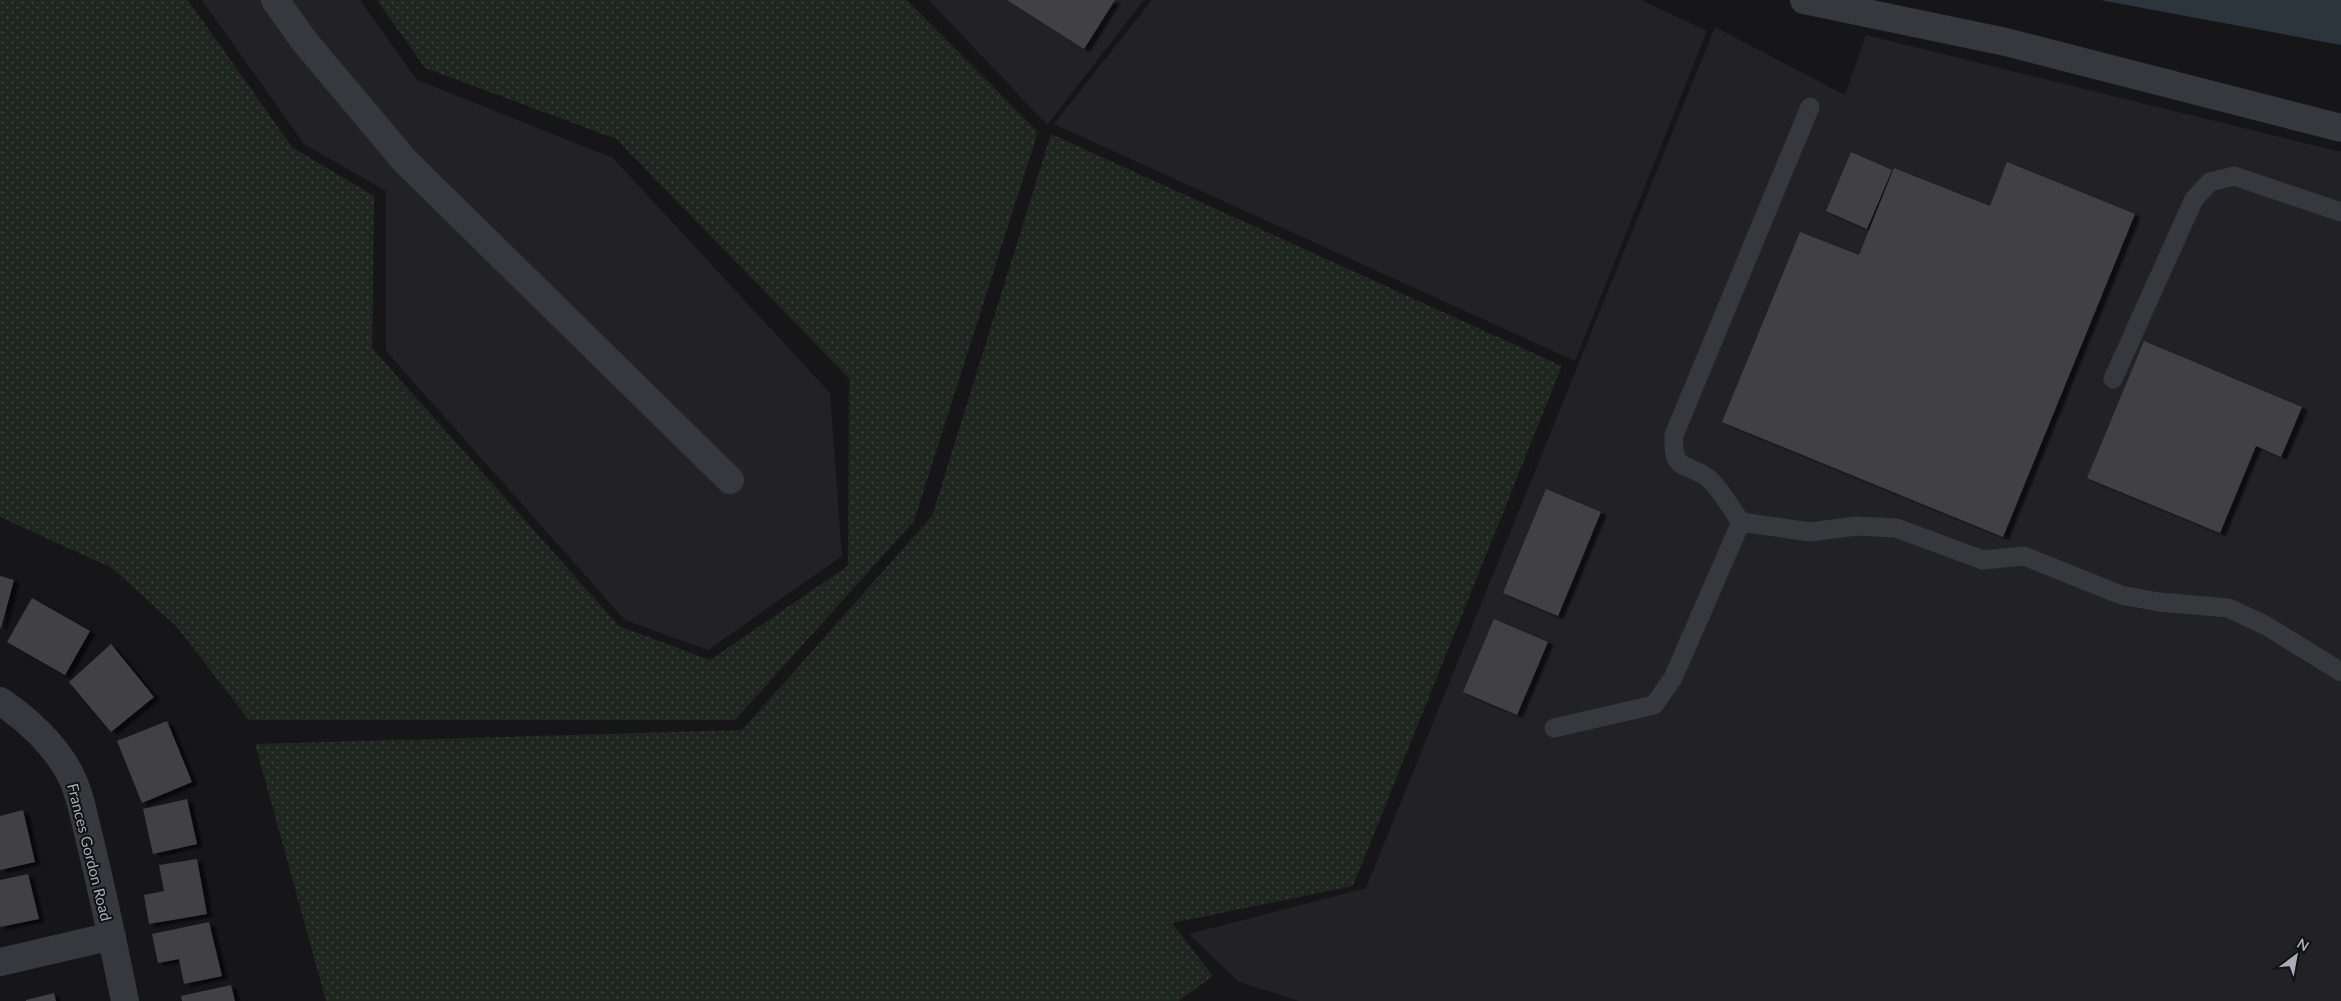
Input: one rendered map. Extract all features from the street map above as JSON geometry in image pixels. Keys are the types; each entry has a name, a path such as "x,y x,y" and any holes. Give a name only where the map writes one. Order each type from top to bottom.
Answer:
{"street":[{"path":"275,0 305,42 405,161 730,480"},
{"path":"1804,0 2006,42 2341,128"},
{"name":"Frances Gordon Road","path":"0,701 12,709 46,740 69,771 80,801 112,936 125,1001"},
{"path":"0,962 112,936"}],"lane":[{"path":"1810,108 1674,435 1674,453 1681,465 1709,479 1741,522 1810,532 1857,526 1896,528 1983,560 2024,556 2121,595 2159,602 2228,608 2265,625 2341,672"},
{"path":"2113,379 2194,199 2210,182 2234,176 2341,212"},
{"path":"1554,728 1654,705 1673,678 1741,522"}],"shaded area":[{"path":"0,0 188,0 292,147 374,196 372,348 619,626 710,660 848,566 849,378 616,139 425,68 377,0 907,0 1038,132 914,521 735,720 249,720 176,626 112,568 0,517"},
{"path":"202,0 360,0 417,80 613,158 830,393 842,556 708,650 625,620 386,351 386,191 304,144"},
{"path":"929,0 1144,0 1047,125"},
{"path":"1152,0 1641,0 1707,31 1575,361 1054,124"},
{"path":"2100,0 2341,0 2341,45"},
{"path":"1715,27 1845,95 1866,35 2341,152 2341,1001 1299,1001 1239,982 1189,934 1366,888"},
{"path":"1051,134 1562,366 1353,886 1172,923 1213,976 1179,1001 326,1001 255,744 742,730 932,516"}],"building":[{"path":"1007,0 1115,0 1084,49"},
{"path":"1851,152 1892,170 1867,229 1826,211"},
{"path":"2007,162 2135,214 2003,537 1722,422 1800,232 1859,255 1894,168 1990,206"},
{"path":"2144,341 2302,407 2281,457 2256,446 2220,533 2087,478"},
{"path":"1546,489 1601,512 1558,616 1503,593"},
{"path":"0,576 14,580 1,628 0,628"},
{"path":"32,598 90,631 65,675 7,642"},
{"path":"1494,619 1548,642 1517,715 1463,692"},
{"path":"111,644 154,697 111,732 69,682"},
{"path":"167,721 192,782 142,803 117,741"},
{"path":"187,799 197,844 153,854 143,809"},
{"path":"23,810 35,862 0,870 0,816"},
{"path":"197,859 207,914 149,924 144,895 164,891 159,865"},
{"path":"28,874 39,919 0,927 0,880"},
{"path":"209,922 222,976 184,984 179,959 158,963 152,934"},
{"path":"231,985 235,1001 182,1001 181,996"},
{"path":"54,993 56,1001 26,1001 26,1000"}]}
